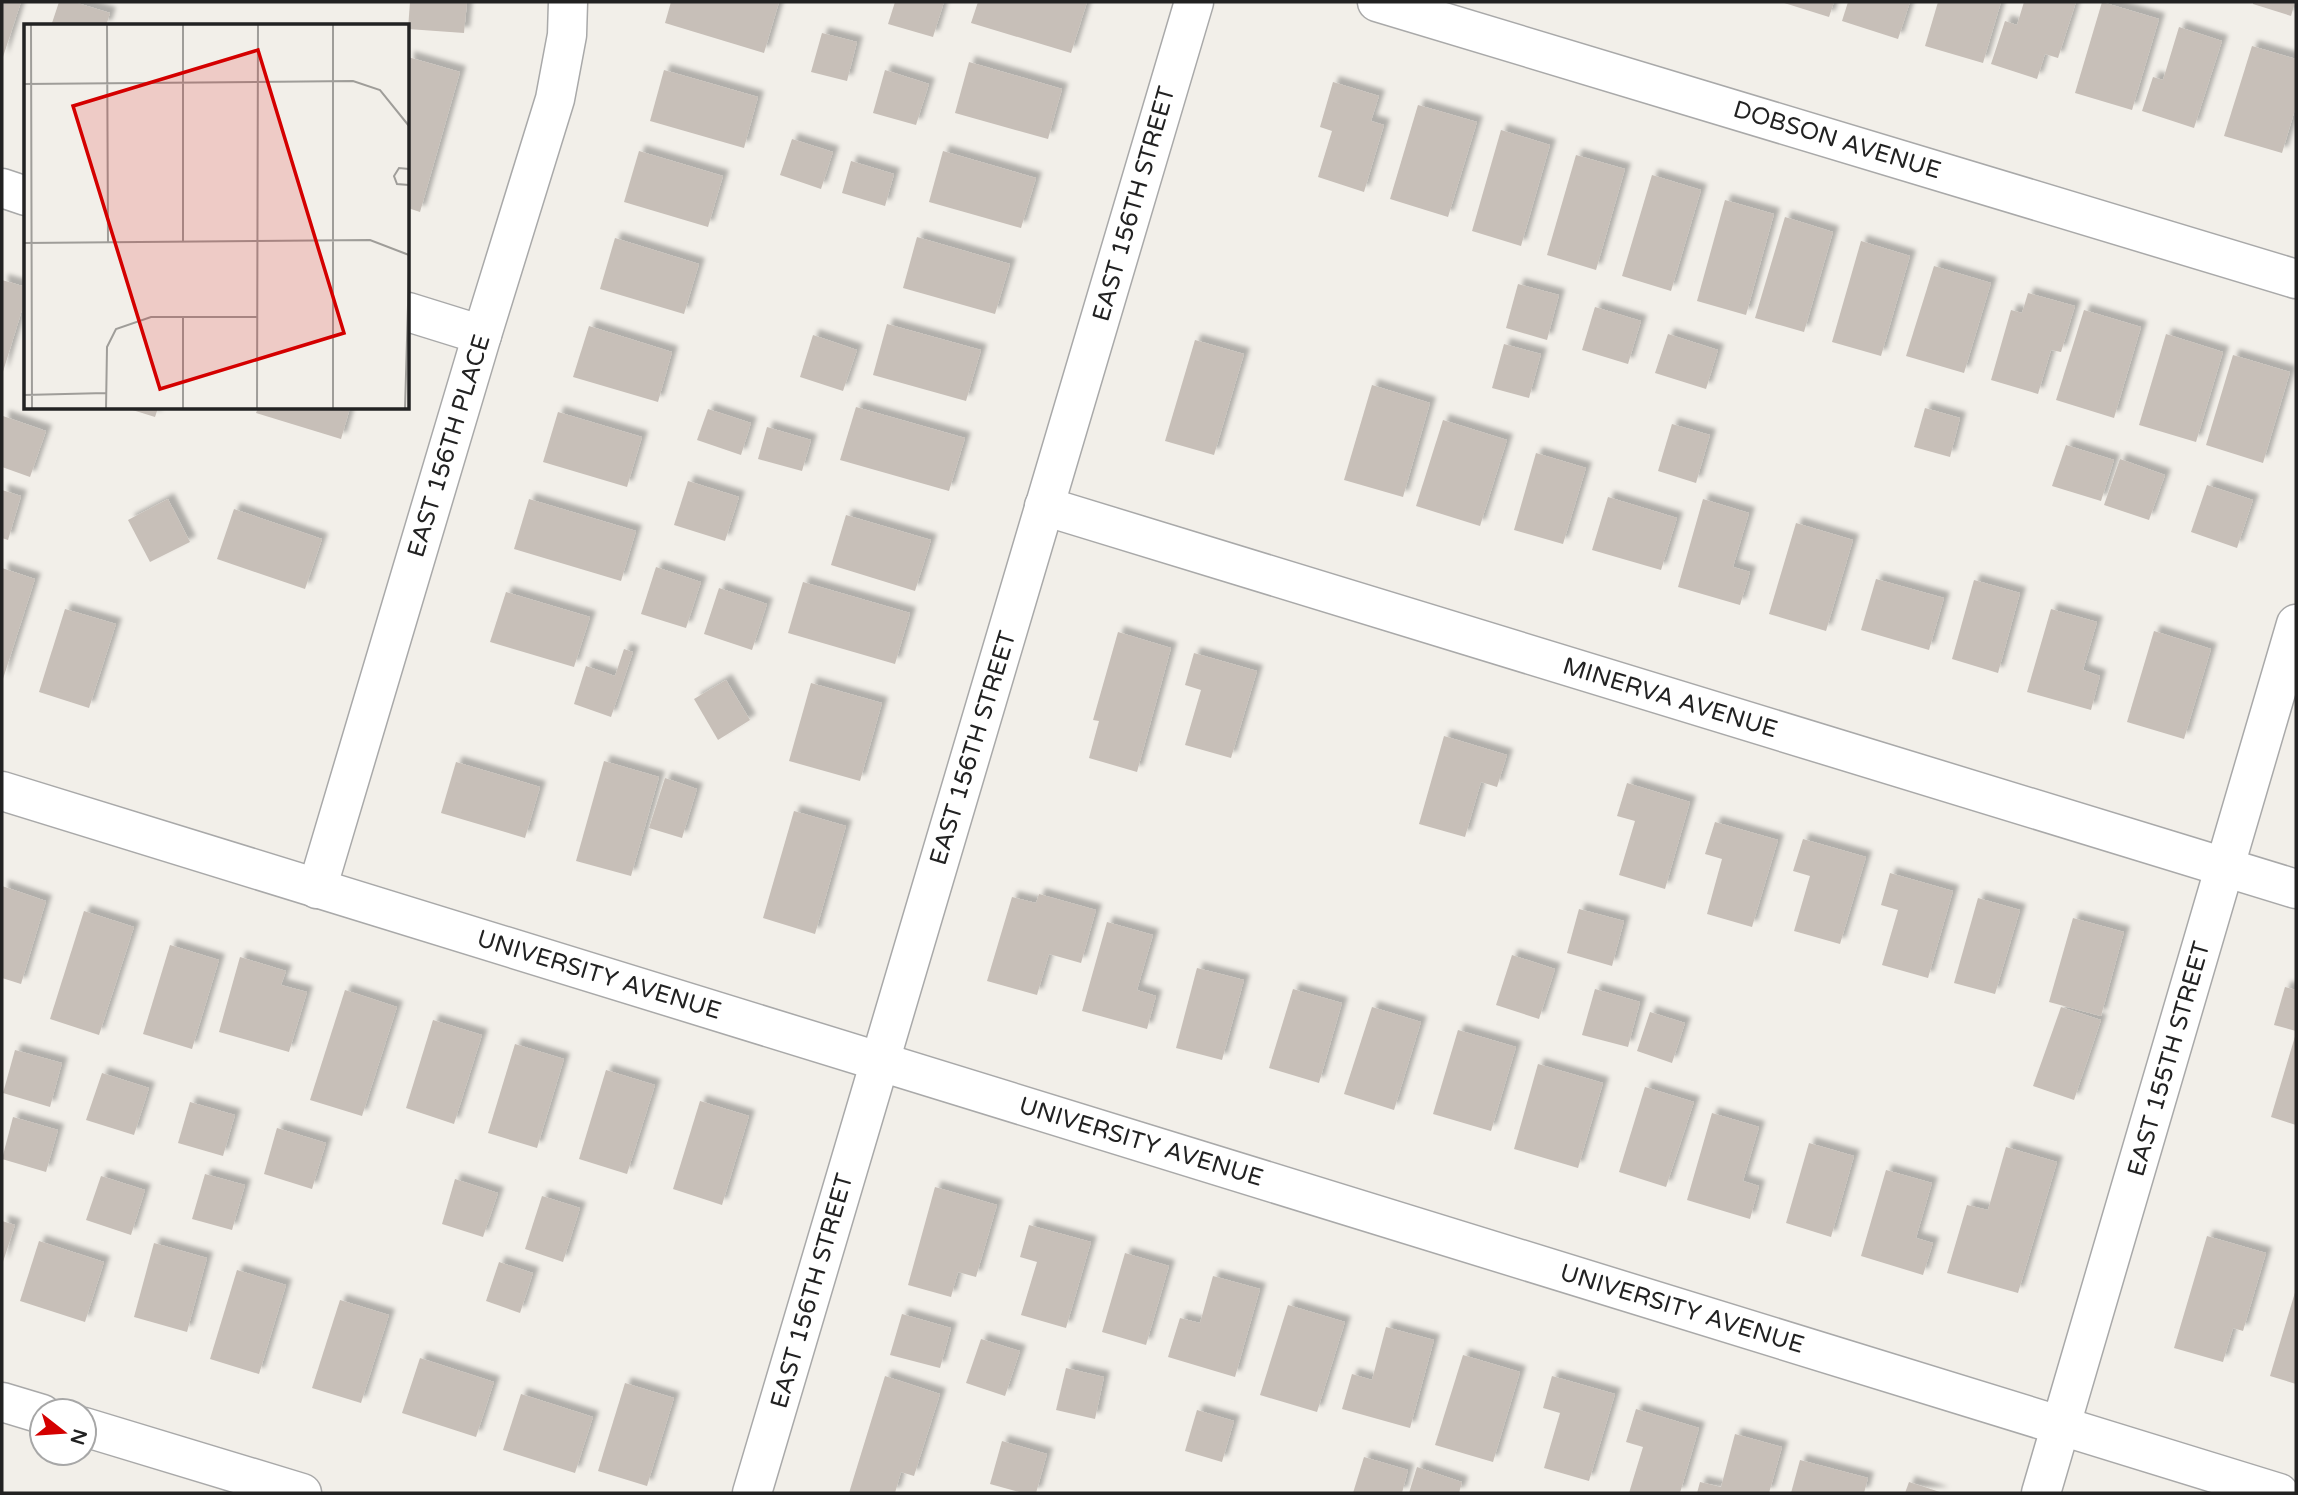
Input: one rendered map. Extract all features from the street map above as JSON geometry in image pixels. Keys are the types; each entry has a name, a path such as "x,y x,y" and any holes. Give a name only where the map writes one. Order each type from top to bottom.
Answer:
{"street":[{"name":"EAST 156TH PLACE","path":"317,888 555,99 567,35 568,2"},
{"name":"EAST 156TH STREET","path":"752,1493 1194,2"},
{"name":"DOBSON AVENUE","path":"1377,2 2296,279"},
{"path":"2,188 24,195"},
{"path":"410,313 482,335"},
{"name":"MINERVA AVENUE","path":"1044,506 2296,889"},
{"name":"EAST 155TH STREET","path":"2041,1493 2296,624"},
{"name":"UNIVERSITY AVENUE","path":"2,791 2279,1493"},
{"path":"2,1402 28,1410"},
{"path":"98,1431 302,1493"}],"building":[{"path":"2,2 21,2 2,60"},
{"path":"59,2 74,2 110,13 107,24 52,24"},
{"path":"410,2 467,2 464,33 410,29"},
{"path":"671,2 779,2 764,53 665,23"},
{"path":"895,2 944,2 933,37 888,24"},
{"path":"978,2 1087,2 1071,53 971,23"},
{"path":"1781,2 1834,2 1829,17"},
{"path":"1848,2 1910,2 1898,39 1842,21"},
{"path":"1938,2 2001,2 1983,63 1925,46"},
{"path":"2024,2 2076,2 2058,58 2045,54 2037,79 1991,64 2005,21 2017,25"},
{"path":"2102,2 2159,19 2132,110 2075,93"},
{"path":"2253,2 2295,2 2291,16"},
{"path":"2179,27 2222,41 2194,128 2142,111 2153,77 2163,80"},
{"path":"822,33 857,42 847,81 811,72"},
{"path":"2252,46 2296,59 2296,106 2282,153 2224,136"},
{"path":"410,58 460,72 420,212 410,209"},
{"path":"969,62 1062,89 1048,139 955,113"},
{"path":"664,70 758,97 744,148 650,121"},
{"path":"885,70 929,84 916,125 873,113"},
{"path":"1333,82 1379,96 1371,121 1384,125 1364,192 1318,177 1332,131 1320,127"},
{"path":"1418,105 1477,122 1448,217 1390,199"},
{"path":"1501,130 1550,145 1521,246 1472,231"},
{"path":"792,139 833,152 821,189 780,175"},
{"path":"639,151 723,176 708,227 624,202"},
{"path":"943,151 1036,178 1021,228 929,202"},
{"path":"1576,155 1625,169 1596,270 1547,255"},
{"path":"851,161 894,174 885,206 842,193"},
{"path":"1652,175 1701,190 1671,291 1622,276"},
{"path":"1725,200 1774,214 1746,315 1697,301"},
{"path":"1785,217 1833,232 1804,332 1755,318"},
{"path":"917,237 1010,264 995,314 903,288"},
{"path":"615,238 699,264 684,314 600,289"},
{"path":"1861,241 1910,256 1881,356 1832,342"},
{"path":"1934,266 1991,283 1964,373 1906,356"},
{"path":"2,280 24,286 24,304 2,375"},
{"path":"1518,284 1559,295 1547,340 1506,328"},
{"path":"2028,293 2075,306 2061,352 2051,350 2038,394 1991,380 2011,310 2022,313"},
{"path":"1595,307 1641,321 1628,364 1582,350"},
{"path":"2084,310 2141,327 2114,418 2056,400"},
{"path":"887,324 981,350 966,401 873,375"},
{"path":"589,326 672,352 658,402 573,377"},
{"path":"1668,334 1718,350 1706,389 1655,373"},
{"path":"2166,334 2223,352 2196,442 2139,425"},
{"path":"813,335 857,350 843,391 800,377"},
{"path":"1195,340 1244,354 1214,455 1165,441"},
{"path":"1504,344 1541,354 1529,398 1492,388"},
{"path":"2233,355 2290,372 2263,463 2206,445"},
{"path":"1372,385 1430,403 1403,497 1344,480"},
{"path":"856,407 965,438 949,491 840,460"},
{"path":"1925,408 1960,418 1950,457 1914,447"},
{"path":"708,409 751,423 741,455 697,440"},
{"path":"132,410 157,410 155,417"},
{"path":"257,410 349,410 341,439 256,413"},
{"path":"558,412 642,437 627,487 543,462"},
{"path":"3,416 46,431 30,477 2,467"},
{"path":"1443,420 1507,440 1480,526 1416,506"},
{"path":"1672,424 1710,435 1696,483 1658,471"},
{"path":"767,427 811,440 802,471 758,459"},
{"path":"2066,445 2114,460 2101,501 2052,486"},
{"path":"1536,453 1586,468 1563,544 1514,530"},
{"path":"2120,459 2165,475 2149,520 2104,505"},
{"path":"688,481 739,497 725,541 674,525"},
{"path":"2207,485 2253,500 2237,548 2191,532"},
{"path":"2,490 21,496 8,540 2,538"},
{"path":"1608,497 1677,518 1661,570 1592,550"},
{"path":"168,499 190,542 150,562 128,520"},
{"path":"529,499 636,531 621,581 514,549"},
{"path":"1703,499 1749,513 1733,567 1750,572 1740,605 1678,587"},
{"path":"234,509 322,539 305,589 217,559"},
{"path":"846,515 931,540 915,591 831,565"},
{"path":"1796,523 1853,540 1826,631 1769,614"},
{"path":"656,567 701,582 686,628 641,614"},
{"path":"2,568 35,579 2,682"},
{"path":"1876,579 1944,598 1929,650 1861,630"},
{"path":"1974,580 2020,593 1998,673 1952,659"},
{"path":"803,582 910,613 895,664 788,633"},
{"path":"719,588 767,604 752,650 704,634"},
{"path":"506,592 590,617 574,667 490,642"},
{"path":"65,609 116,624 89,708 39,692"},
{"path":"2051,609 2097,622 2083,670 2100,676 2091,710 2027,692"},
{"path":"2154,631 2211,649 2184,739 2127,722"},
{"path":"1118,632 1171,648 1137,772 1089,758 1099,721 1093,720"},
{"path":"624,649 633,652 611,717 574,704 586,666 615,676"},
{"path":"1194,653 1257,671 1231,758 1185,745 1201,690 1185,685"},
{"path":"726,680 750,720 718,740 694,699"},
{"path":"811,683 882,703 860,781 789,761"},
{"path":"1444,736 1507,755 1497,787 1481,782 1465,837 1419,824"},
{"path":"604,761 659,777 631,876 576,861"},
{"path":"456,762 540,787 525,838 441,813"},
{"path":"665,778 697,789 682,838 649,828"},
{"path":"1627,783 1690,802 1665,889 1619,875 1635,821 1617,816"},
{"path":"794,811 846,826 815,934 763,918"},
{"path":"1715,822 1778,840 1752,927 1707,914 1722,859 1705,854"},
{"path":"1803,839 1866,857 1840,944 1794,931 1810,876 1793,871"},
{"path":"1890,873 1953,891 1928,978 1882,965 1898,910 1881,905"},
{"path":"2,886 46,901 21,984 2,978"},
{"path":"1039,894 1096,910 1081,963 1049,954 1037,995 987,981 1012,897 1036,903"},
{"path":"1978,898 2020,910 1995,994 1954,983"},
{"path":"1579,909 1624,921 1612,966 1567,953"},
{"path":"84,911 134,927 99,1035 50,1019"},
{"path":"2073,918 2124,932 2101,1016 2049,1002"},
{"path":"1107,922 1153,935 1137,990 1156,996 1147,1029 1082,1011"},
{"path":"170,945 219,960 192,1049 143,1034"},
{"path":"1512,955 1555,969 1539,1019 1496,1005"},
{"path":"240,957 286,971 281,985 307,992 289,1052 219,1032"},
{"path":"1197,968 1244,980 1222,1060 1176,1048"},
{"path":"2285,987 2296,990 2296,1031 2274,1025"},
{"path":"1293,989 1342,1003 1319,1083 1269,1068"},
{"path":"1595,989 1640,1002 1628,1047 1582,1035"},
{"path":"345,990 397,1007 362,1116 310,1100"},
{"path":"1372,1007 1421,1022 1394,1110 1344,1094"},
{"path":"2061,1007 2101,1020 2074,1100 2033,1086"},
{"path":"1650,1012 1685,1023 1672,1063 1637,1051"},
{"path":"433,1020 482,1035 454,1124 406,1108"},
{"path":"1458,1030 1516,1047 1491,1131 1433,1114"},
{"path":"2296,1033 2296,1125 2271,1117"},
{"path":"515,1044 564,1059 537,1148 488,1133"},
{"path":"15,1050 62,1063 50,1107 3,1093"},
{"path":"1538,1064 1603,1083 1578,1168 1514,1149"},
{"path":"606,1070 655,1085 627,1174 579,1159"},
{"path":"102,1073 149,1088 134,1135 86,1120"},
{"path":"1645,1087 1694,1102 1666,1187 1619,1172"},
{"path":"700,1101 749,1116 722,1205 673,1189"},
{"path":"190,1102 235,1115 223,1156 178,1143"},
{"path":"1712,1113 1759,1127 1743,1181 1759,1186 1750,1219 1687,1200"},
{"path":"13,1117 58,1130 46,1172 2,1159"},
{"path":"277,1128 326,1143 312,1189 264,1174"},
{"path":"1809,1143 1854,1156 1831,1237 1786,1223"},
{"path":"2006,1147 2057,1162 2018,1293 1947,1273 1967,1205 1988,1210"},
{"path":"1886,1170 1932,1183 1916,1238 1933,1243 1923,1275 1861,1256"},
{"path":"205,1174 245,1185 232,1230 192,1219"},
{"path":"101,1176 145,1190 131,1235 86,1220"},
{"path":"455,1179 498,1193 483,1237 442,1224"},
{"path":"935,1187 997,1205 976,1277 958,1272 951,1297 908,1285"},
{"path":"542,1196 580,1208 563,1262 525,1249"},
{"path":"2,1221 15,1225 2,1265"},
{"path":"1029,1225 1091,1242 1066,1328 1021,1315 1037,1262 1020,1257"},
{"path":"2207,1236 2266,1253 2243,1331 2233,1328 2223,1362 2174,1348"},
{"path":"39,1241 104,1262 85,1322 20,1301"},
{"path":"154,1243 207,1258 187,1332 134,1317"},
{"path":"1125,1253 1169,1266 1146,1345 1102,1332"},
{"path":"499,1262 533,1273 520,1313 486,1301"},
{"path":"237,1270 286,1285 259,1374 210,1359"},
{"path":"1213,1276 1260,1289 1235,1377 1168,1357 1180,1318 1200,1323"},
{"path":"2296,1289 2296,1384 2270,1376"},
{"path":"340,1300 389,1315 361,1403 312,1388"},
{"path":"1288,1305 1345,1322 1317,1412 1260,1395"},
{"path":"902,1314 951,1328 940,1368 890,1355"},
{"path":"1386,1327 1434,1340 1410,1428 1342,1409 1352,1374 1372,1380"},
{"path":"981,1339 1020,1351 1005,1396 966,1383"},
{"path":"1463,1355 1520,1372 1493,1462 1435,1445"},
{"path":"420,1358 494,1382 476,1437 402,1413"},
{"path":"1066,1368 1104,1377 1095,1419 1056,1410"},
{"path":"885,1376 940,1394 914,1476 901,1472 895,1493 849,1493"},
{"path":"1552,1376 1615,1394 1589,1481 1544,1468 1560,1413 1543,1408"},
{"path":"625,1383 674,1398 647,1486 598,1471"},
{"path":"521,1394 593,1417 575,1473 503,1450"},
{"path":"1636,1409 1699,1428 1680,1493 1629,1493 1643,1447 1626,1442"},
{"path":"1197,1410 1234,1421 1222,1462 1185,1451"},
{"path":"1735,1434 1782,1447 1769,1493 1697,1493 1700,1482 1721,1487"},
{"path":"1002,1441 1047,1454 1036,1493 1023,1493 990,1484"},
{"path":"1364,1457 1408,1470 1402,1493 1353,1493"},
{"path":"1800,1460 1868,1478 1864,1493 1791,1493"},
{"path":"1417,1467 1462,1482 1459,1493 1409,1493"},
{"path":"1909,1482 1943,1493 1905,1493"}]}
